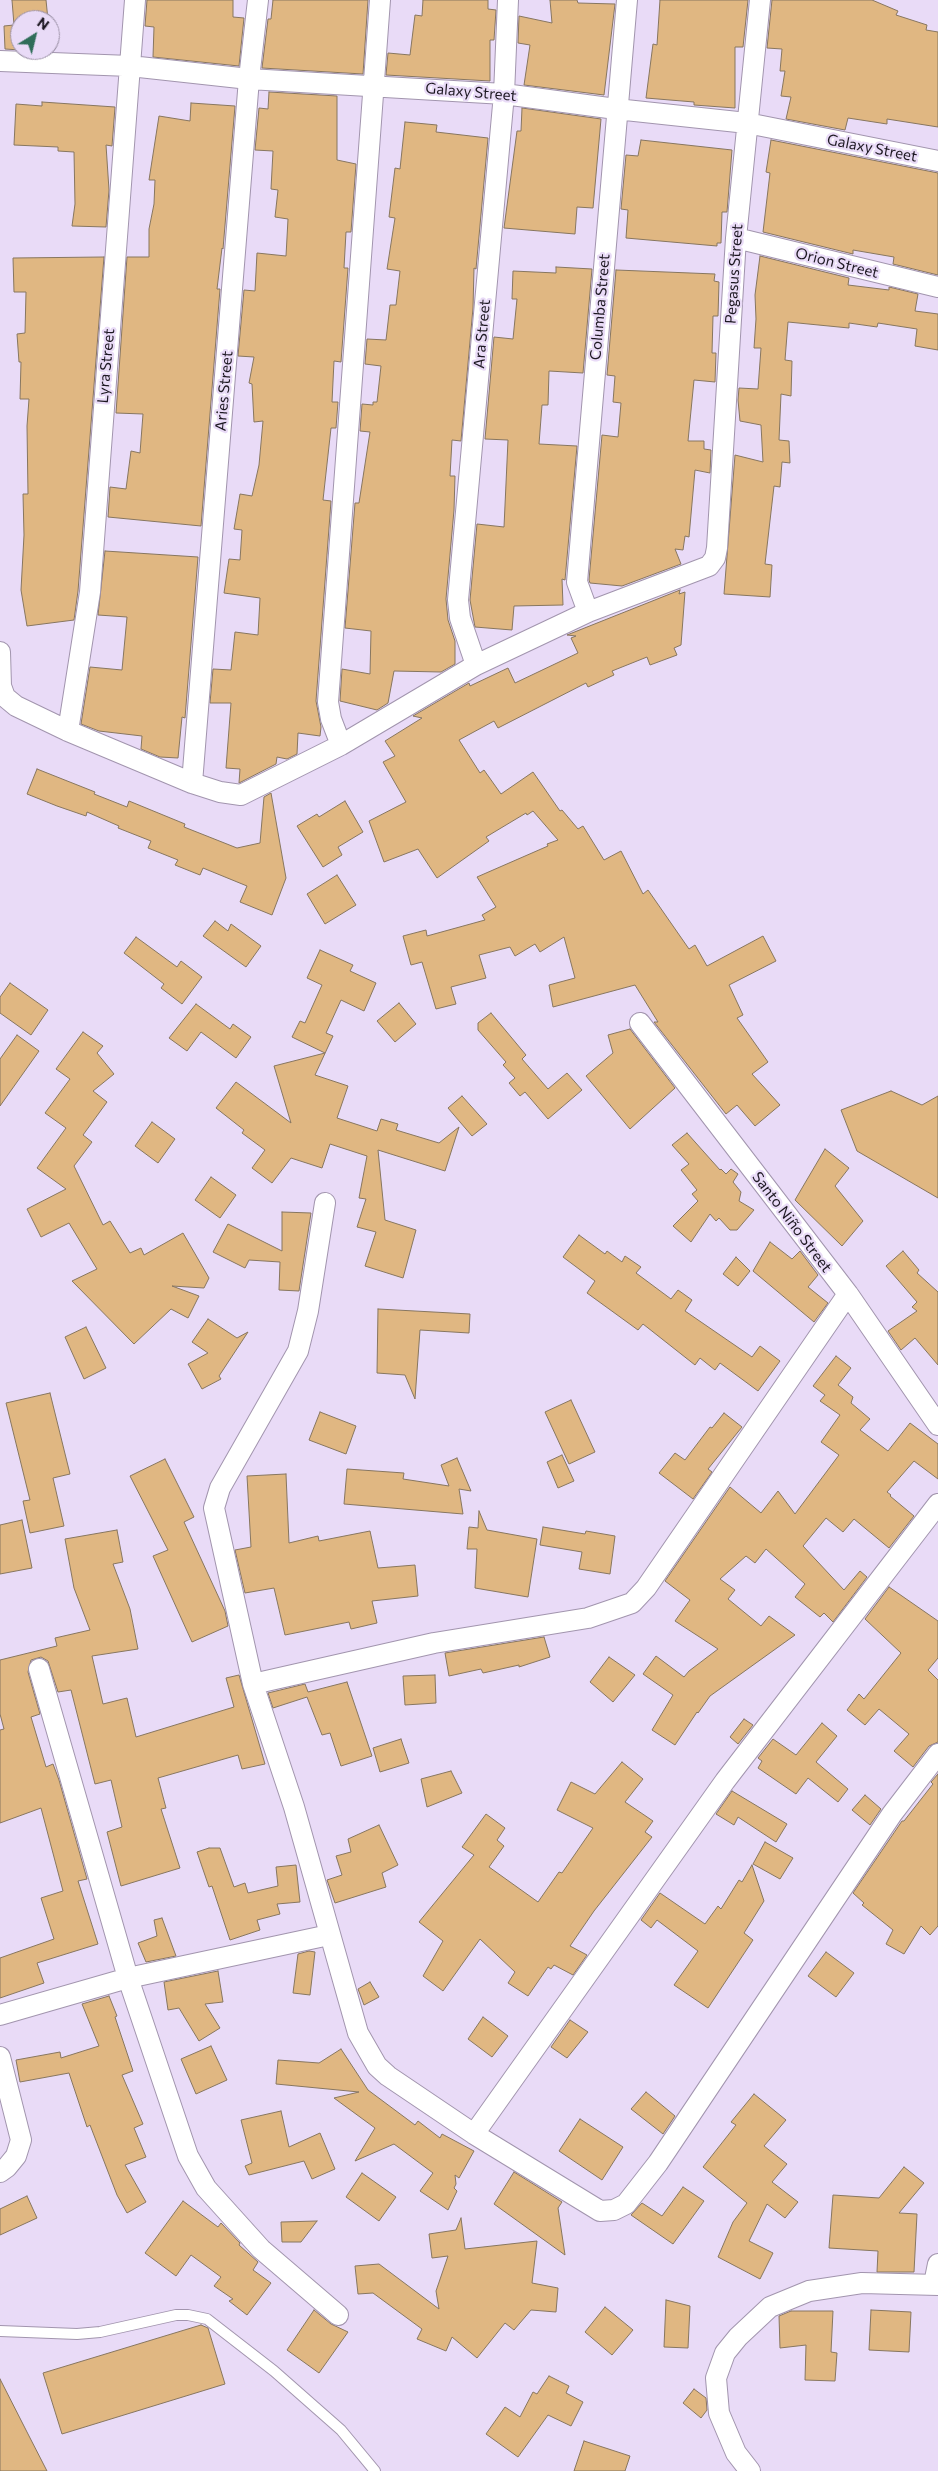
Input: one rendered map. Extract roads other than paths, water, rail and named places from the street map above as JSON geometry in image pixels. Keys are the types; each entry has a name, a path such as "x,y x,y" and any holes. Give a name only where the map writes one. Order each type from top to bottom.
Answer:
{"street":[{"name":"Lyra Street","path":"68,731 90,592 135,0"},
{"name":"Aries Street","path":"192,783 249,79 258,0"},
{"path":"341,745 331,719 328,702 380,0"},
{"name":"Ara Street","path":"476,665 460,618 458,600 504,94 508,0"},
{"name":"Columba Street","path":"588,612 577,582 616,109 627,0"},
{"name":"Pegasus Street","path":"588,612 709,566 715,558 736,238 760,0"},
{"name":"Galaxy Street","path":"0,61 130,66 249,79 373,84 504,94 616,109 747,123 938,161"},
{"name":"Orion Street","path":"736,238 938,288"},
{"path":"0,652 1,686 5,697 16,706 68,731 192,783 220,792 241,795 341,745 476,665 588,612"},
{"name":"Santo Niño Street","path":"640,1023 848,1294 938,1425"},
{"path":"325,1203 308,1311 298,1351 220,1488 214,1508 253,1684 294,1808 358,2033 368,2054 388,2076 474,2134 600,2210 614,2210 626,2204 658,2163 892,1814 938,1754"},
{"path":"253,1684 434,1643 588,1618 632,1603 646,1588 848,1294"},
{"path":"474,2134 725,1781 938,1504"},
{"path":"40,1669 128,1978 188,2156 206,2188 261,2249 338,2315"},
{"path":"0,2015 128,1978 329,1935"},
{"path":"0,2057 21,2140 16,2156 0,2172"},
{"path":"750,2471 736,2453 719,2413 716,2378 725,2353 738,2337 770,2307 809,2291 862,2283 936,2285 938,2264"}],"lane":[{"path":"0,2331 77,2334 100,2332 176,2315 207,2319 274,2371 341,2430 375,2471"}]}
